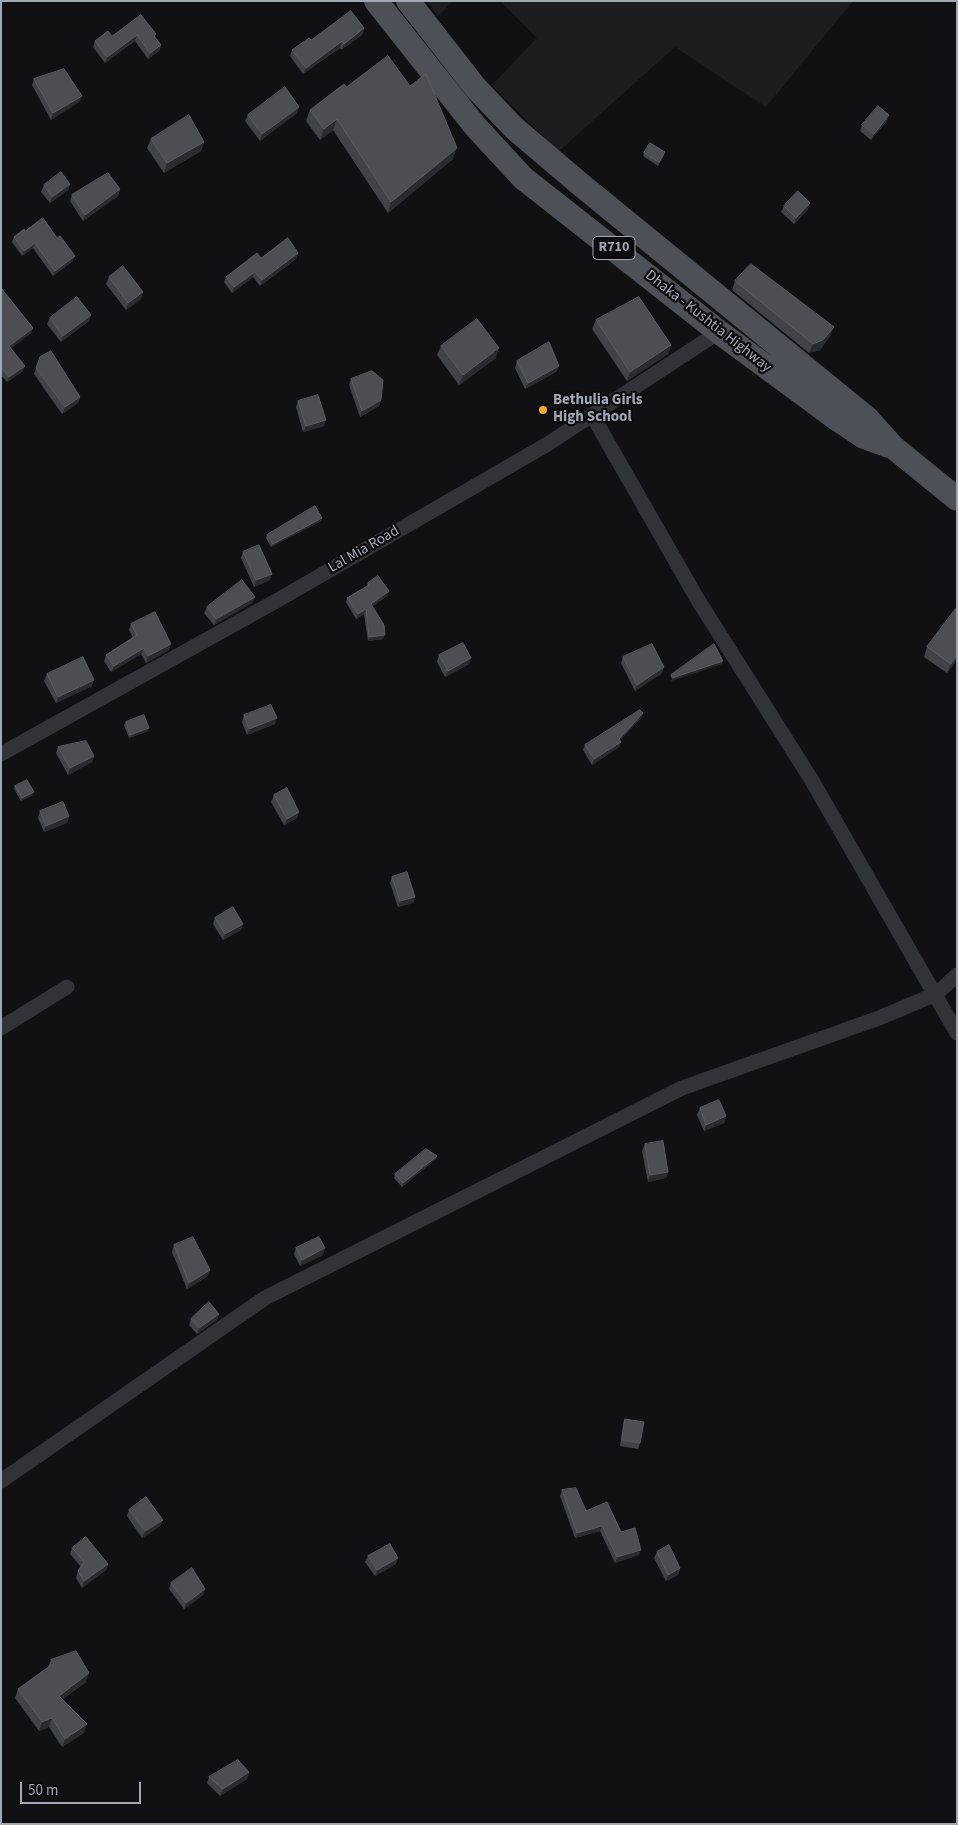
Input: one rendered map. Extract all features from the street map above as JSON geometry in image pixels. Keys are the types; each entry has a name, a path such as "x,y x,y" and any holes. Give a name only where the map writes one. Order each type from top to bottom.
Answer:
{"main road":[{"name":"Dhaka - Kushtia Highway","path":"376,1 475,126 523,178 719,332 850,428 864,437 893,448"},
{"name":"Dhaka - Kushtia Highway","path":"408,1 475,87 514,128 867,418 893,448 957,499"}],"street":[{"name":"Lal Mia Road","path":"1,754 278,600 546,445 719,332"},
{"path":"592,415 698,600 811,779 957,1033"},
{"path":"1,1482 265,1298 682,1088 878,1018 936,994 957,975"},
{"path":"1,1028 67,987"}],"shaded area":[{"path":"427,1 453,1 438,16"},
{"path":"500,1 853,1 766,107 675,47 558,152 492,85 537,38"}],"building":[{"path":"351,11 364,28 344,44 342,41 306,68 292,50 309,38 311,40"},
{"path":"141,15 156,34 154,36 161,45 150,53 137,35 107,57 95,41 108,31 112,36"},
{"path":"388,56 410,86 426,74 457,148 391,202 337,119 324,129 310,110 344,84 346,87"},
{"path":"64,69 82,96 53,113 34,79"},
{"path":"285,87 299,107 262,134 248,115"},
{"path":"878,106 889,115 874,134 862,125"},
{"path":"189,115 204,142 167,163 151,139"},
{"path":"650,143 665,152 659,162 644,153"},
{"path":"61,172 70,184 52,197 44,185"},
{"path":"108,173 120,189 85,215 72,195"},
{"path":"798,191 810,203 796,218 784,206"},
{"path":"43,218 57,238 60,236 75,256 55,271 35,243 24,251 14,237"},
{"path":"288,238 298,253 262,280 255,272 234,287 226,277 257,253 261,258"},
{"path":"751,264 834,327 823,340 813,344 735,281"},
{"path":"123,266 143,292 128,303 109,277"},
{"path":"1,288 33,328 9,346 25,366 9,377 1,367"},
{"path":"77,297 91,315 63,336 50,318"},
{"path":"639,297 671,345 630,372 596,320"},
{"path":"477,319 499,348 463,375 441,346"},
{"path":"549,342 559,366 528,383 517,361"},
{"path":"51,351 80,397 65,407 36,368 40,357"},
{"path":"372,371 383,380 381,400 362,411 351,379"},
{"path":"318,395 326,420 306,426 298,401"},
{"path":"315,506 322,518 273,544 267,535"},
{"path":"259,545 272,574 256,580 243,552"},
{"path":"378,576 389,591 371,604 384,625 385,635 369,637 366,609 358,614 347,598 369,585 368,583"},
{"path":"242,580 255,597 216,619 207,607"},
{"path":"957,607 957,655 951,664 927,647"},
{"path":"155,612 171,644 148,656 144,648 114,666 106,655 137,635 131,624"},
{"path":"463,643 471,658 448,671 439,655"},
{"path":"652,644 664,667 637,685 623,657"},
{"path":"714,644 723,661 672,678 671,675"},
{"path":"83,657 94,680 58,697 47,674"},
{"path":"271,705 277,718 249,729 244,715"},
{"path":"640,710 643,713 619,739 621,742 594,759 585,745"},
{"path":"144,715 149,728 130,735 126,722"},
{"path":"86,741 94,756 70,768 58,747"},
{"path":"27,780 34,792 22,798 15,786"},
{"path":"287,788 299,812 287,819 274,795"},
{"path":"63,802 69,816 46,826 40,811"},
{"path":"407,872 415,897 400,901 392,877"},
{"path":"233,907 243,924 225,934 215,918"},
{"path":"719,1100 726,1116 706,1125 700,1108"},
{"path":"663,1141 668,1172 650,1175 645,1144"},
{"path":"426,1149 437,1156 403,1183 395,1174"},
{"path":"193,1237 210,1270 189,1283 174,1245"},
{"path":"319,1237 325,1248 302,1260 296,1248"},
{"path":"209,1302 219,1314 199,1328 191,1319"},
{"path":"625,1419 644,1422 640,1443 622,1440"},
{"path":"576,1488 586,1511 607,1502 621,1532 635,1528 641,1550 617,1557 602,1526 577,1533 562,1490"},
{"path":"146,1497 163,1520 145,1531 129,1510"},
{"path":"86,1537 108,1564 84,1581 78,1571 84,1562 72,1548"},
{"path":"390,1544 398,1558 377,1570 368,1556"},
{"path":"669,1545 680,1568 668,1575 657,1552"},
{"path":"192,1568 205,1589 186,1603 171,1583"},
{"path":"76,1651 89,1673 59,1696 87,1724 65,1739 52,1718 42,1722 18,1689 54,1663 51,1660"},
{"path":"238,1760 249,1772 223,1789 209,1777"}],"place":[{"name":"Bethulia Girls High School","path":"543,410"}]}
